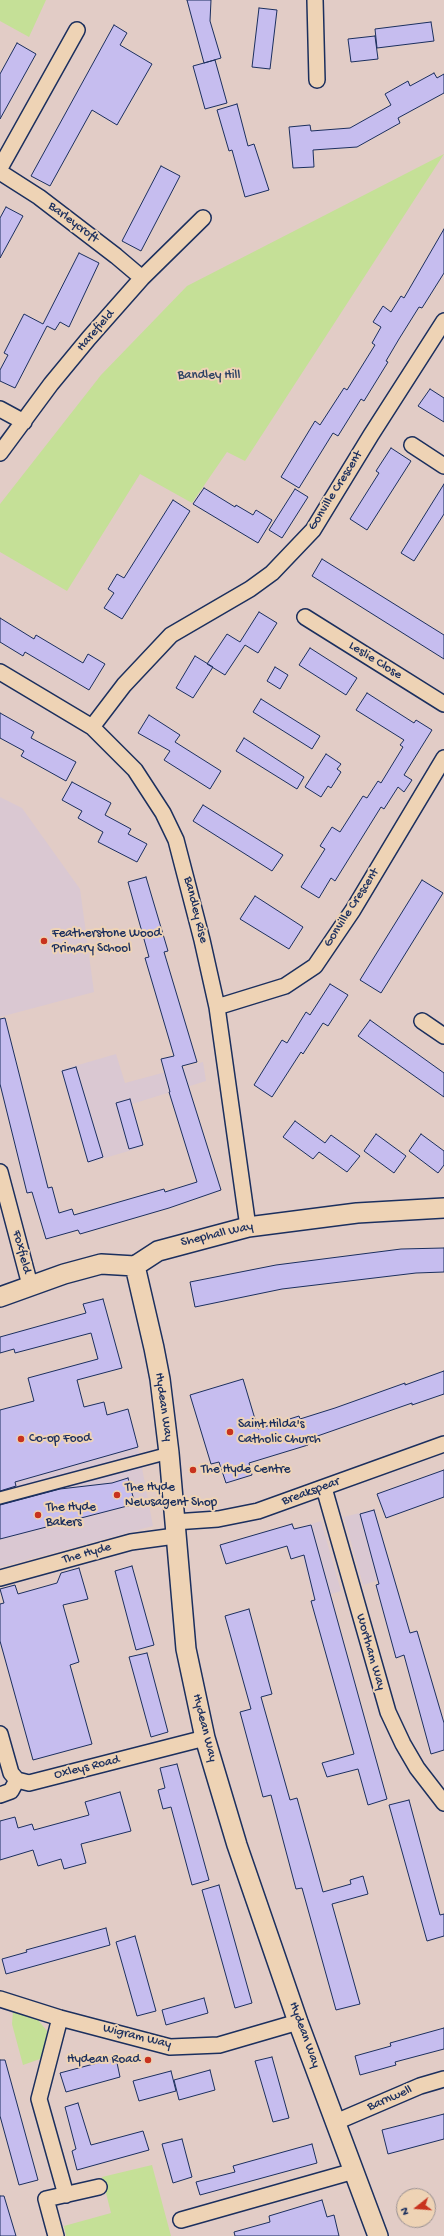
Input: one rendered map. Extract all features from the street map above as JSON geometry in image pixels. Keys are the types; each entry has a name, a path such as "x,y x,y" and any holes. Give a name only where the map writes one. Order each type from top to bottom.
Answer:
{"street":[{"path":"316,0 318,80"},
{"path":"0,168 77,30"},
{"name":"Barleycroft","path":"0,172 39,197 116,256 142,278"},
{"name":"Harefield","path":"0,454 51,384 89,338 142,278 203,218"},
{"name":"Gonville Crescent","path":"92,727 124,685 171,635 250,589 272,573 313,530 371,435 444,321"},
{"path":"0,409 24,422"},
{"path":"412,445 444,466"},
{"name":"Leslie Close","path":"306,617 444,704"},
{"name":"Bandley Rise","path":"0,672 92,727 135,770 163,813 176,840 202,940 217,1007 248,1227"},
{"name":"Gonville Crescent","path":"217,1007 285,986 315,966 353,910 444,758"},
{"path":"422,1021 444,1036"},
{"name":"Foxfield","path":"0,1172 30,1285"},
{"name":"Shephall Way","path":"135,1266 158,1251 248,1227 357,1213 444,1208"},
{"path":"0,1297 30,1285 102,1264 135,1266"},
{"name":"Hydean Way","path":"135,1266 154,1348 169,1453 186,1649 204,1738 237,1845 298,2022 378,2236"},
{"name":"Breakspear","path":"175,1529 251,1512 324,1488 444,1444"},
{"path":"0,1498 169,1453"},
{"name":"Wortham Way","path":"324,1488 388,1712 403,1744 417,1768 444,1803"},
{"name":"The Hyde","path":"0,1578 175,1529"},
{"path":"0,1734 11,1773 17,1780 11,1791 0,1795"},
{"name":"Oxleys Road","path":"17,1780 29,1783 204,1738"},
{"name":"Wigram Way","path":"0,1999 60,2018 170,2047 219,2045 298,2022"},
{"path":"60,2018 39,2099 66,2195"},
{"name":"Barnwell","path":"336,2122 420,2086 444,2079"},
{"path":"181,2220 354,2171"},
{"path":"56,2236 46,2199 99,2187"}],"shaded area":[{"name":"Featherstone Wood Primary School","path":"0,797 22,808 80,889 94,992 0,1017"},
{"path":"116,1054 125,1083 203,1062 206,1081 132,1104 142,1147 88,1163 61,1070"},
{"path":"104,1402 108,1415 128,1409 138,1447 153,1526 0,1567 0,1410 37,1421"},
{"path":"375,1509 393,1576 363,1585 344,1517"},
{"path":"321,1521 341,1591 314,1599 295,1529"}],"green space":[{"path":"0,0 46,0 29,37 0,21"},
{"name":"Bandley Hill","path":"444,154 245,461 227,452 192,503 140,474 67,591 0,552 0,504 101,375 187,286"},
{"path":"13,2011 38,2020 47,2031 48,2039 40,2059 23,2065 12,2024"},
{"path":"152,2165 171,2236 66,2236 64,2226 111,2213 102,2177"}],"building":[{"path":"187,0 211,0 210,21 221,58 204,63"},
{"path":"259,8 277,10 270,69 252,67"},
{"path":"431,22 434,41 377,48 375,29"},
{"path":"114,25 127,33 120,45 152,64 117,125 92,110 50,186 31,176"},
{"path":"375,36 378,59 351,62 348,39"},
{"path":"17,43 36,54 0,119 0,74"},
{"path":"215,60 227,103 205,109 193,66"},
{"path":"434,73 437,78 444,74 444,93 398,118 400,123 357,147 313,150 314,167 293,168 289,127 310,125 311,131 350,128 391,105 385,94 408,81 410,86"},
{"path":"237,104 248,146 254,144 269,190 245,197 232,150 229,151 217,110"},
{"path":"161,166 180,176 141,251 122,241"},
{"path":"6,207 23,216 0,258 0,218"},
{"path":"444,229 444,273 422,308 419,307 399,339 386,361 388,362 364,401 361,399 338,436 333,433 299,488 281,477 315,421 320,425 344,388 347,390 375,345 372,343 381,327 373,322 383,306 391,312 401,296 404,298"},
{"path":"79,253 99,263 69,327 60,322 55,330 47,326 15,388 0,381 0,370 8,355 4,353 24,314 43,324"},
{"path":"430,389 444,398 444,422 418,406"},
{"path":"391,448 411,461 367,530 350,519 379,473 376,471"},
{"path":"444,484 444,514 414,561 401,553"},
{"path":"204,488 235,507 236,505 253,515 256,510 272,520 258,543 193,504"},
{"path":"295,489 308,497 282,538 269,530"},
{"path":"173,500 190,511 122,619 104,608 114,593 108,589 117,574 124,578"},
{"path":"322,559 444,635 444,659 312,576"},
{"path":"259,612 277,623 258,653 245,645 225,675 207,664 227,634 240,642"},
{"path":"0,618 34,639 36,635 83,663 88,654 105,664 89,690 25,652 23,656 0,642"},
{"path":"310,648 357,678 346,695 299,665"},
{"path":"195,656 213,667 193,698 176,688"},
{"path":"275,667 288,675 280,689 267,681"},
{"path":"367,693 414,723 416,720 432,730 404,775 412,780 404,792 398,787 384,809 381,807 335,881 331,878 319,898 301,887 325,849 320,846 332,827 340,832 363,796 367,798 378,781 381,783 403,747 400,745 404,740 356,710"},
{"path":"261,699 320,736 312,749 253,712"},
{"path":"0,713 34,732 31,738 76,762 66,781 21,756 24,751 0,738"},
{"path":"149,715 180,735 175,742 221,771 210,789 164,760 170,751 138,733"},
{"path":"244,738 304,777 297,789 236,751"},
{"path":"326,754 341,764 337,769 341,772 331,788 328,786 321,797 305,787"},
{"path":"72,782 111,803 105,815 131,829 128,834 147,844 137,862 98,842 103,832 78,818 82,811 62,800"},
{"path":"203,805 283,855 272,871 193,821"},
{"path":"146,877 168,951 164,952 197,1062 182,1066 221,1190 169,1208 80,1234 78,1230 46,1239 32,1192 27,1193 0,1084 0,1019 5,1018 48,1188 52,1187 59,1213 72,1209 74,1215 164,1189 165,1192 197,1182 169,1092 161,1059 174,1056 145,958 149,957 128,882"},
{"path":"422,880 443,893 381,993 360,980"},
{"path":"255,896 303,927 289,949 240,919"},
{"path":"330,984 348,995 328,1026 323,1023 303,1054 301,1052 272,1097 254,1085 282,1040 287,1043 306,1012 310,1015"},
{"path":"370,1020 444,1073 444,1097 358,1036"},
{"path":"76,1067 103,1157 88,1162 62,1071"},
{"path":"130,1099 143,1145 129,1149 116,1103"},
{"path":"295,1121 325,1143 331,1135 360,1156 347,1172 319,1152 313,1159 283,1137"},
{"path":"376,1134 406,1156 394,1173 364,1151"},
{"path":"421,1134 444,1151 444,1165 438,1173 409,1151"},
{"path":"444,1248 444,1272 416,1273 282,1289 195,1307 190,1282 276,1265 401,1249"},
{"path":"103,1299 122,1368 77,1380 84,1407 104,1402 107,1415 128,1409 138,1447 15,1482 16,1486 0,1491 0,1410 34,1401 28,1378 98,1359 91,1333 15,1353 14,1349 0,1353 0,1337 86,1313 83,1304"},
{"name":"Saint Hilda's Catholic Church","path":"444,1371 444,1394 412,1405 412,1403 306,1440 308,1445 249,1463 252,1475 226,1483 219,1462 211,1464 190,1395 243,1379 258,1429 299,1416 300,1419"},
{"path":"444,1470 444,1497 386,1518 377,1494"},
{"path":"128,1478 135,1504 0,1539 0,1505 60,1489 112,1483"},
{"path":"374,1510 410,1633 417,1631 444,1723 444,1750 431,1754 404,1655 396,1658 376,1585 379,1584 360,1514"},
{"path":"292,1524 294,1529 311,1525 387,1799 368,1805 358,1769 327,1777 322,1763 354,1754 311,1601 315,1600 304,1555 291,1559 287,1546 226,1564 220,1545"},
{"path":"132,1566 154,1645 136,1650 115,1571"},
{"path":"79,1568 88,1599 63,1605 79,1662 70,1665 92,1744 33,1760 0,1641 0,1604 4,1603 0,1589 15,1585 18,1594 57,1583 61,1573"},
{"path":"249,1609 272,1694 261,1697 290,1800 297,1798 323,1892 351,1884 350,1880 363,1876 368,1894 332,1904 360,2004 336,2010 302,1888 296,1889 271,1795 263,1797 240,1712 251,1709 225,1616"},
{"path":"147,1653 168,1732 151,1737 129,1657"},
{"path":"177,1764 209,1880 192,1885 171,1807 163,1809 158,1790 165,1788 160,1768"},
{"path":"120,1792 131,1831 81,1844 86,1863 64,1869 61,1859 38,1866 33,1850 0,1860 0,1821 15,1817 18,1828 32,1824 34,1830 89,1815 85,1802"},
{"path":"409,1800 440,1915 444,1914 444,1936 427,1941 389,1805"},
{"path":"219,1885 252,2003 235,2008 202,1890"},
{"path":"106,1928 110,1945 6,1974 2,1959 27,1952 26,1950"},
{"path":"135,1936 156,2011 137,2016 116,1942"},
{"path":"204,1998 208,2013 166,2025 162,2010"},
{"path":"444,2028 444,2049 395,2062 396,2065 360,2075 355,2056 391,2046 390,2043"},
{"path":"272,2057 289,2118 273,2122 255,2061"},
{"path":"116,2058 120,2077 66,2092 60,2073"},
{"path":"0,2060 5,2060 38,2180 19,2185 0,2116"},
{"path":"210,2070 215,2090 179,2100 174,2080"},
{"path":"171,2071 176,2091 139,2101 133,2081"},
{"path":"78,2103 91,2145 143,2131 149,2150 77,2170 72,2151 76,2149 65,2107"},
{"path":"444,2114 444,2139 388,2154 382,2130"},
{"path":"182,2139 192,2177 173,2183 162,2144"},
{"path":"312,2144 317,2163 200,2195 196,2182 235,2172 233,2166"},
{"path":"0,2196 4,2196 16,2236 0,2236"},
{"path":"322,2200 327,2217 334,2215 339,2236 235,2236 234,2232 270,2222 269,2216"}],"place":[{"name":"Featherstone Wood Primary School","path":"44,941"},
{"name":"Saint Hilda's Catholic Church","path":"230,1432"},
{"name":"Co-op Food","path":"21,1439"},
{"name":"The Hyde Centre","path":"193,1470"},
{"name":"The Hyde Newsagent Shop","path":"117,1495"},
{"name":"The Hyde Bakers","path":"38,1515"},
{"name":"Hydean Road","path":"148,2060"}]}
